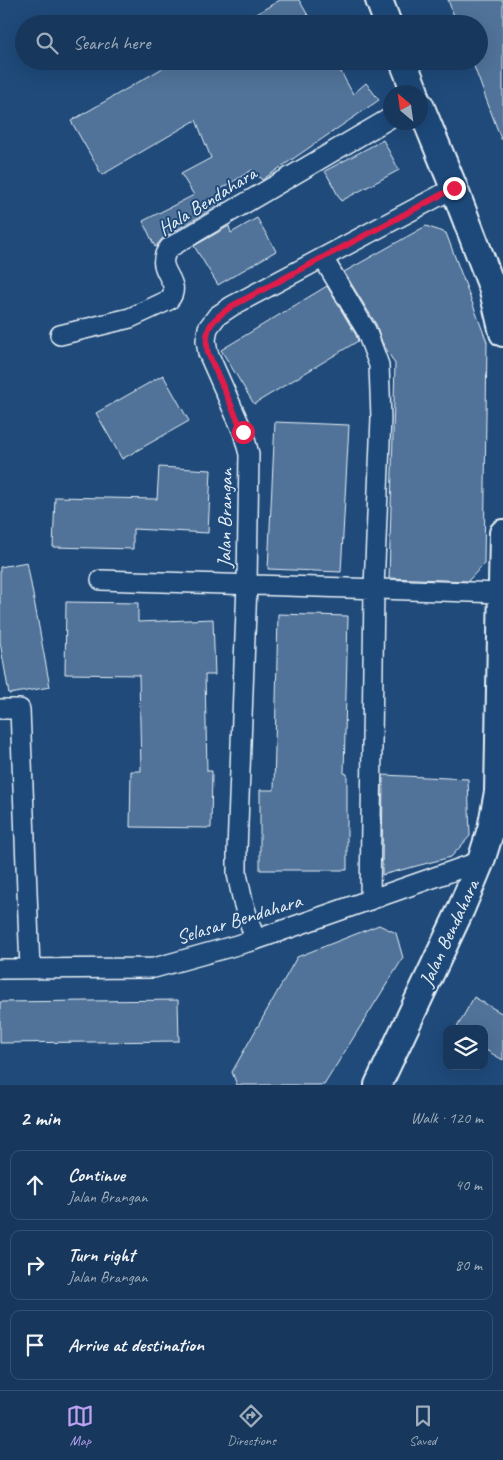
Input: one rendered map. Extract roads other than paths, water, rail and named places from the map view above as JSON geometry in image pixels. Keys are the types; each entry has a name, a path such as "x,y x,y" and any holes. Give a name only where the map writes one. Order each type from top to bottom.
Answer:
{"main road":[{"path":"379,0 385,15"},
{"path":"406,70 412,85"},
{"path":"428,125 492,288 503,333"},
{"name":"Jalan Bendahara","path":"378,1085 461,909 481,861 491,828 498,792 503,534"}],"street":[{"name":"Hala Bendahara","path":"60,335 130,318 169,300 173,295 174,289 164,267 163,260 164,254 169,248 383,122"},
{"name":"Jalan Brangan","path":"255,940 243,902 238,874 237,851 247,584 248,454 237,416 208,353 206,340 208,328 217,316 232,306 454,188"},
{"path":"323,258 366,330 379,365 381,418 374,588 370,900"},
{"path":"101,580 501,593"},
{"path":"0,709 20,709 30,969"},
{"name":"Selasar Bendahara","path":"0,969 154,968 255,940 481,861"}]}
